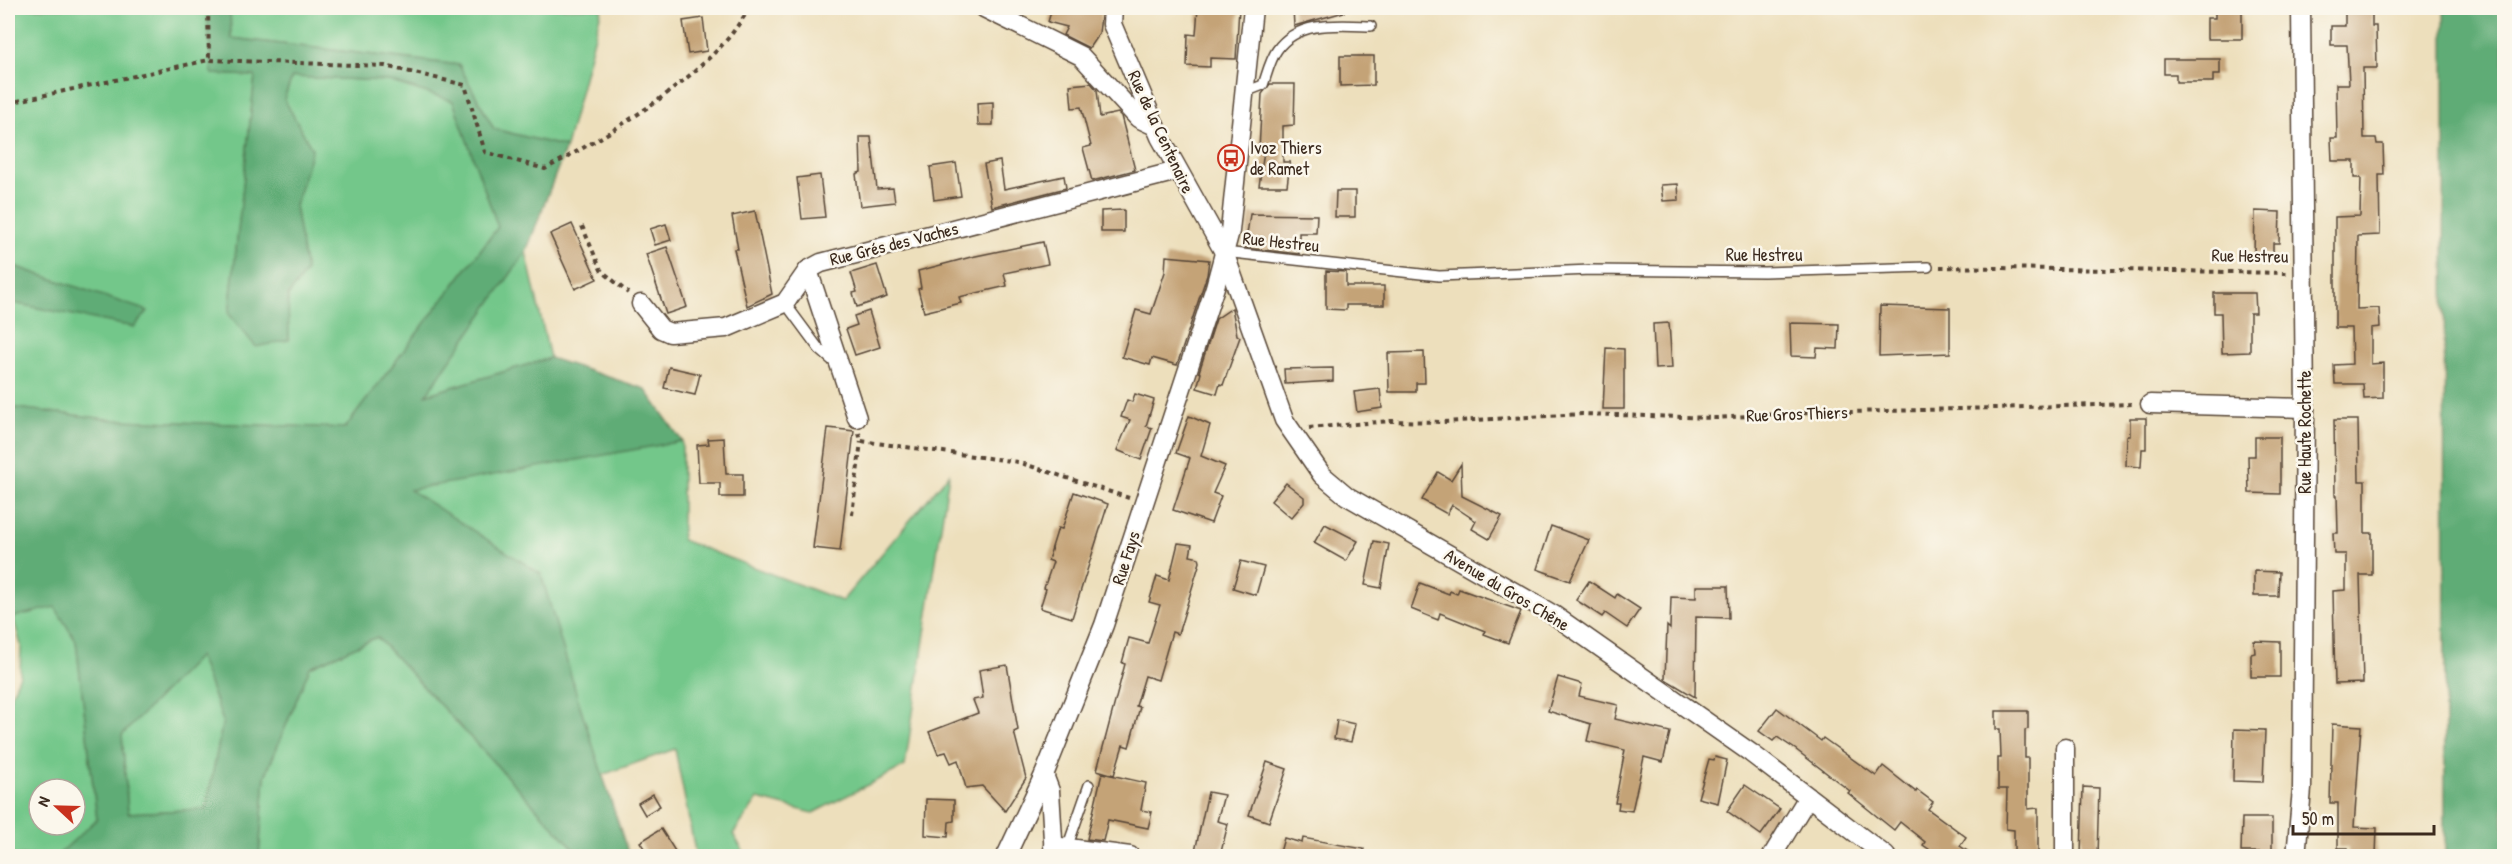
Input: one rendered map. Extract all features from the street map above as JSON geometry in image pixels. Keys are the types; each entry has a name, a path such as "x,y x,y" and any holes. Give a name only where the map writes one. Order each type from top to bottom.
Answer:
{"street":[{"path":"984,8 1081,56 1138,118 1155,126"},
{"name":"Rue de la Centenaire","path":"1113,8 1112,24 1155,126 1177,171 1224,252"},
{"name":"Rue Fays","path":"1006,856 1044,775 1104,625 1224,252 1230,231 1253,8"},
{"name":"Rue Haute Rochette","path":"2296,856 2302,789 2305,408 2301,8"},
{"name":"Rue Grés des Vaches","path":"785,303 808,270 820,263 1177,171"},
{"name":"Avenue du Gros Chêne","path":"1224,252 1284,420 1322,475 1347,496 1554,615 1751,753 1886,856"},
{"path":"808,270 857,418"},
{"path":"641,304 661,328 670,333 726,328 785,303"},
{"path":"2150,404 2305,408"},
{"path":"2065,748 2065,856"},
{"path":"1044,775 1050,791 1058,850 1130,856"},
{"path":"1772,856 1808,797"}],"lane":[{"path":"1245,88 1263,85 1276,52 1289,37 1308,28 1334,24 1371,26"},
{"name":"Rue Hestreu","path":"1224,252 1439,276 1591,270 1764,272 1928,267"},
{"path":"785,303 819,349 839,368"},
{"path":"1058,850 1089,785"}],"path":[{"path":"208,8 209,60"},
{"path":"8,103 209,60 385,66 465,85 486,152 545,169 609,135 688,76 723,44 750,8"},
{"path":"582,226 601,270 641,304"},
{"name":"Rue Hestreu","path":"1928,267 2305,273"},
{"name":"Rue Gros Thiers","path":"1290,430 1390,421 1442,422 1582,414 1716,418 1780,414 2150,404"},
{"path":"852,515 861,441 857,418"},
{"path":"861,441 1017,462 1144,503"}],"green space":[{"path":"8,8 207,8 212,74 255,76 229,314 289,340 287,296 306,271 295,206 312,149 284,99 292,77 389,81 453,101 498,227 345,428 115,420 8,407 8,302 134,327 147,311 8,264"},
{"path":"207,8 230,8 231,38 459,65 494,129 566,147 526,252 426,395 550,358 645,389 682,441 410,490 541,574 580,706 629,856 581,856 377,637 310,667 265,776 259,856 57,856 78,837 87,837 87,828 97,819 76,641 55,607 13,617 8,614 8,481 13,478 8,462 8,407 115,420 345,428 498,227 453,101 389,81 292,77 284,99 312,149 295,206 306,271 288,296 289,340 256,347 229,314 255,76 212,74","holes":["199,656 223,721 206,809 128,813 122,735"]},
{"path":"230,8 602,8 566,147 494,129 459,65 231,38"},
{"path":"2444,8 2504,8 2504,856 2445,856"},
{"path":"526,252 550,358 425,395"},
{"path":"8,264 148,311 134,327 8,302"},
{"path":"682,441 682,540 842,601 949,474 905,766 813,813 758,799 733,834 746,856 696,856 675,749 602,775 580,706 409,489"},
{"path":"55,606 76,641 97,820 87,829 87,777 27,777 27,837 78,837 57,856 8,856 8,703 20,675 21,645 13,617"},
{"path":"377,637 581,856 259,856 265,777 310,667"},
{"path":"199,656 223,721 206,809 128,813 122,735"}],"building":[{"path":"1052,8 1102,8 1099,33 1089,48 1063,35 1067,27 1048,22"},
{"path":"1198,8 1239,8 1236,59 1210,58 1210,67 1187,66 1188,34 1196,35"},
{"path":"1293,8 1343,8 1344,12 1294,26"},
{"path":"2215,8 2242,8 2242,39 2207,39 2207,18 2215,18"},
{"path":"2345,8 2372,8 2372,26 2376,26 2377,68 2363,68 2364,138 2376,138 2377,144 2383,144 2384,175 2379,175 2380,235 2358,236 2357,309 2379,308 2380,327 2371,328 2371,364 2383,363 2383,398 2364,399 2363,384 2335,384 2334,365 2352,364 2351,328 2335,328 2335,217 2360,216 2361,178 2354,178 2354,161 2332,161 2331,138 2337,138 2336,84 2349,84 2347,45 2331,45 2331,26 2345,26"},
{"path":"703,18 707,51 688,54 683,21"},
{"path":"1340,56 1374,56 1374,85 1340,86"},
{"path":"2164,59 2220,59 2220,75 2213,75 2213,82 2176,82 2176,74 2164,74"},
{"path":"1091,83 1097,90 1100,117 1118,113 1121,116 1135,170 1092,181 1083,148 1091,146 1081,107 1072,108 1070,85"},
{"path":"1270,84 1295,84 1294,125 1283,126 1283,162 1290,162 1287,186 1259,186 1264,151 1259,150 1262,94"},
{"path":"993,102 993,125 978,125 977,103"},
{"path":"860,137 871,137 877,189 893,188 895,202 860,206 856,174 861,172"},
{"path":"1000,161 1004,189 1064,176 1066,188 992,207 984,164"},
{"path":"956,163 961,196 934,200 930,167"},
{"path":"820,175 825,217 802,219 797,178"},
{"path":"1678,184 1679,200 1663,201 1661,185"},
{"path":"1336,191 1355,191 1355,217 1335,217"},
{"path":"1124,210 1124,232 1101,232 1101,211"},
{"path":"755,211 772,294 747,306 734,249 738,249 732,216"},
{"path":"2255,211 2280,212 2279,243 2273,243 2273,254 2254,254"},
{"path":"1250,214 1317,215 1316,233 1299,233 1299,254 1245,248"},
{"path":"572,224 597,279 575,289 550,234"},
{"path":"666,224 671,240 655,245 650,229"},
{"path":"1043,242 1048,264 1004,273 1007,286 959,297 961,303 924,312 918,289 921,288 918,271"},
{"path":"667,247 687,307 666,314 646,254"},
{"path":"1166,256 1209,260 1207,275 1177,365 1152,358 1150,365 1122,357 1136,310 1151,314 1165,272"},
{"path":"877,265 887,297 857,307 853,293 857,292 851,273"},
{"path":"1326,271 1346,272 1346,286 1384,286 1384,305 1346,305 1346,310 1326,309"},
{"path":"2214,293 2255,293 2256,313 2250,313 2250,352 2222,353 2221,313 2214,313"},
{"path":"1880,306 1950,308 1950,353 1879,356"},
{"path":"1232,308 1237,335 1240,337 1223,385 1220,384 1217,394 1197,388 1201,373 1199,372 1216,319"},
{"path":"869,311 880,347 855,355 846,329 857,325 854,316"},
{"path":"1669,323 1672,368 1655,369 1653,324"},
{"path":"1790,323 1839,324 1838,349 1817,348 1816,357 1791,356"},
{"path":"1606,348 1624,349 1624,409 1603,409"},
{"path":"1424,352 1425,383 1416,383 1416,392 1389,392 1388,353"},
{"path":"669,367 700,374 695,395 664,388"},
{"path":"1333,368 1333,381 1285,384 1284,369"},
{"path":"1380,389 1382,408 1357,412 1354,392"},
{"path":"1135,394 1154,400 1146,426 1152,428 1141,460 1117,450 1130,420 1121,417 1127,400 1132,402"},
{"path":"1189,416 1210,425 1201,456 1225,466 1213,493 1221,496 1211,523 1173,510 1190,458 1176,453"},
{"path":"2130,418 2146,418 2146,449 2142,449 2141,467 2126,466"},
{"path":"2334,420 2358,420 2359,481 2365,481 2365,533 2372,533 2372,575 2360,575 2363,683 2335,684 2333,591 2346,590 2346,554 2334,554 2333,533 2338,533"},
{"path":"828,428 854,431 840,551 813,548"},
{"path":"2255,437 2280,437 2280,494 2249,493 2248,456 2255,456"},
{"path":"724,438 726,474 743,474 743,497 720,497 720,483 699,483 697,445 709,444 708,439"},
{"path":"1461,464 1462,496 1502,516 1489,539 1472,529 1476,521 1452,505 1447,514 1422,500 1438,472 1451,480"},
{"path":"1286,483 1304,497 1304,503 1291,518 1271,501"},
{"path":"1074,492 1108,504 1072,618 1040,608 1053,562 1048,560 1058,528 1062,529"},
{"path":"1325,524 1358,541 1346,561 1314,543"},
{"path":"1551,526 1589,540 1570,581 1537,569"},
{"path":"1374,541 1389,544 1381,588 1365,585"},
{"path":"1178,543 1192,545 1190,556 1199,558 1200,562 1178,634 1172,632 1158,680 1145,676 1136,706 1140,707 1129,747 1123,745 1114,775 1097,770 1125,664 1122,663 1129,638 1148,643 1160,605 1149,602 1157,576 1169,580"},
{"path":"1241,561 1264,567 1256,595 1233,588"},
{"path":"2254,571 2279,572 2278,596 2254,596"},
{"path":"1589,581 1615,598 1617,594 1640,609 1627,628 1605,613 1602,617 1576,600"},
{"path":"1420,583 1449,594 1450,591 1457,594 1459,589 1521,611 1508,643 1440,613 1438,620 1411,609"},
{"path":"1696,586 1728,586 1729,618 1696,617 1695,697 1665,679 1667,626 1670,629 1671,597 1696,598"},
{"path":"2254,641 2280,642 2280,677 2251,677 2251,654 2255,653"},
{"path":"1007,665 1018,730 1014,732 1026,778 1005,811 982,786 966,788 958,760 951,763 946,752 938,754 929,732 978,713 973,700 983,698 979,670"},
{"path":"1558,677 1582,684 1579,696 1618,705 1615,719 1670,732 1663,762 1644,757 1632,811 1618,809 1619,803 1615,803 1625,750 1587,741 1591,724 1548,711"},
{"path":"1777,708 1821,741 1823,738 1876,776 1883,766 1916,792 1917,790 1933,802 1928,809 1966,837 1960,846 1975,856 1939,856 1923,845 1925,842 1900,822 1894,830 1848,793 1850,791 1795,749 1777,737 1773,741 1759,731"},
{"path":"1996,711 2028,711 2025,758 2028,758 2028,809 2038,808 2038,854 2014,854 2014,830 2006,829 2007,789 1998,789 1998,758 2001,758 2000,729 1996,729"},
{"path":"1337,720 1355,724 1351,742 1334,739"},
{"path":"2332,724 2361,726 2354,827 2377,828 2376,856 2348,856 2348,848 2338,848 2338,803 2330,803"},
{"path":"2234,729 2265,730 2263,782 2233,781"},
{"path":"1715,757 1727,760 1718,803 1698,798 1709,759 1714,760"},
{"path":"1267,762 1287,769 1269,822 1249,815"},
{"path":"1102,773 1146,783 1141,810 1152,812 1148,828 1108,820 1103,841 1087,839"},
{"path":"1745,785 1780,809 1761,835 1727,811"},
{"path":"2083,787 2099,788 2097,856 2081,856"},
{"path":"1208,792 1224,795 1217,821 1228,824 1220,856 1194,856"},
{"path":"653,794 660,806 645,815 638,803"},
{"path":"926,799 954,800 954,821 949,822 948,837 925,835"},
{"path":"2242,818 2272,818 2272,852 2241,852"},
{"path":"661,829 675,851 666,856 649,856 640,842"},
{"path":"1284,838 1302,843 1303,838 1364,849 1363,856 1279,856"}],"place":[{"name":"Ivoz Thiers de Ramet","path":"1231,158"}]}
